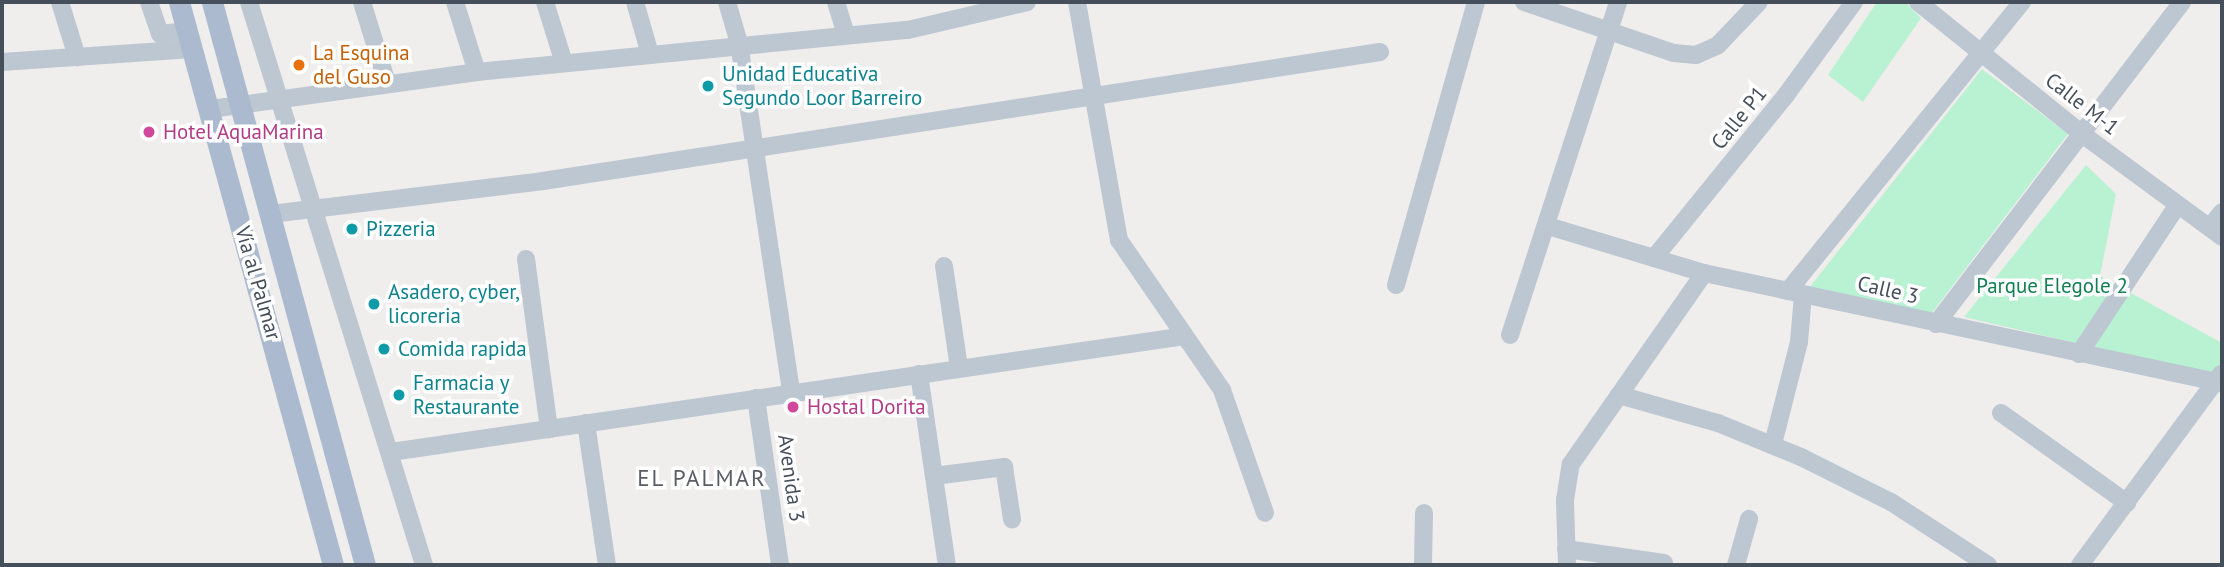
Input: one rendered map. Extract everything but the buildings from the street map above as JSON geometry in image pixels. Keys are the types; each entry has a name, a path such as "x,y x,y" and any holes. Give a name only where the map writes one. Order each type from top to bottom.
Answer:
{"main road":[{"name":"Vía al Palmar","path":"179,2 211,108 334,565"},
{"name":"Vía al Palmar","path":"212,2 242,103 365,565"}],"street":[{"path":"61,2 78,57"},
{"path":"149,2 160,34 191,40"},
{"path":"249,2 424,565"},
{"path":"362,2 387,83"},
{"path":"455,2 477,72"},
{"path":"545,2 564,63"},
{"path":"635,2 650,54"},
{"path":"727,2 739,43 791,393"},
{"path":"836,2 846,35"},
{"path":"211,108 477,72 739,43 908,30 961,9 1027,2"},
{"path":"1077,2 1119,240 1222,390 1265,513"},
{"path":"1396,285 1476,2"},
{"path":"1524,2 1674,53 1696,55 1718,45 1759,2"},
{"path":"1510,335 1548,226 1618,2"},
{"name":"Calle P1","path":"1654,258 1786,95 1854,2"},
{"name":"Calle M-1","path":"1918,2 2082,134 2216,232"},
{"path":"1773,444 1799,342 1796,293 2022,2"},
{"path":"1936,324 2182,2"},
{"path":"2,62 78,57 191,40"},
{"path":"271,214 543,181 1380,52"},
{"path":"2079,354 2177,205"},
{"path":"2216,232 2222,212"},
{"name":"Calle 3","path":"1548,226 1704,273 2079,354 2220,379"},
{"path":"526,259 549,429"},
{"path":"944,266 959,368"},
{"path":"1664,563 1567,557 1565,500 1571,464 1704,273"},
{"path":"391,452 1185,336"},
{"path":"919,374 947,565"},
{"path":"2080,565 2220,379"},
{"path":"1619,395 1773,444 1891,502 1988,565"},
{"name":"Avenida 3","path":"756,398 780,565"},
{"path":"2001,413 2127,503"},
{"path":"586,423 607,565"},
{"path":"934,476 1004,467 1012,519"},
{"path":"1423,565 1424,513"},
{"path":"1736,565 1749,519"}],"green space":[{"path":"1877,2 1905,2 1921,18 1863,102 1828,75"},
{"path":"1982,69 2068,134 1931,314 1809,288"},
{"name":"Parque Elegole 2","path":"2086,165 2116,194 2100,276 2222,343 2222,377 1964,317"}],"place":[{"name":"La Esquina del Guso","path":"299,65"},
{"name":"Unidad Educativa Segundo Loor Barreiro","path":"708,86"},
{"name":"Hotel AquaMarina","path":"149,132"},
{"name":"Pizzeria","path":"352,229"},
{"name":"Asadero, cyber, licoreria","path":"374,304"},
{"name":"Comida rapida","path":"384,349"},
{"name":"Farmacia y Restaurante","path":"399,395"},
{"name":"Hostal Dorita","path":"793,407"}],"district":[{"name":"EL PALMAR","path":"702,478"}]}
